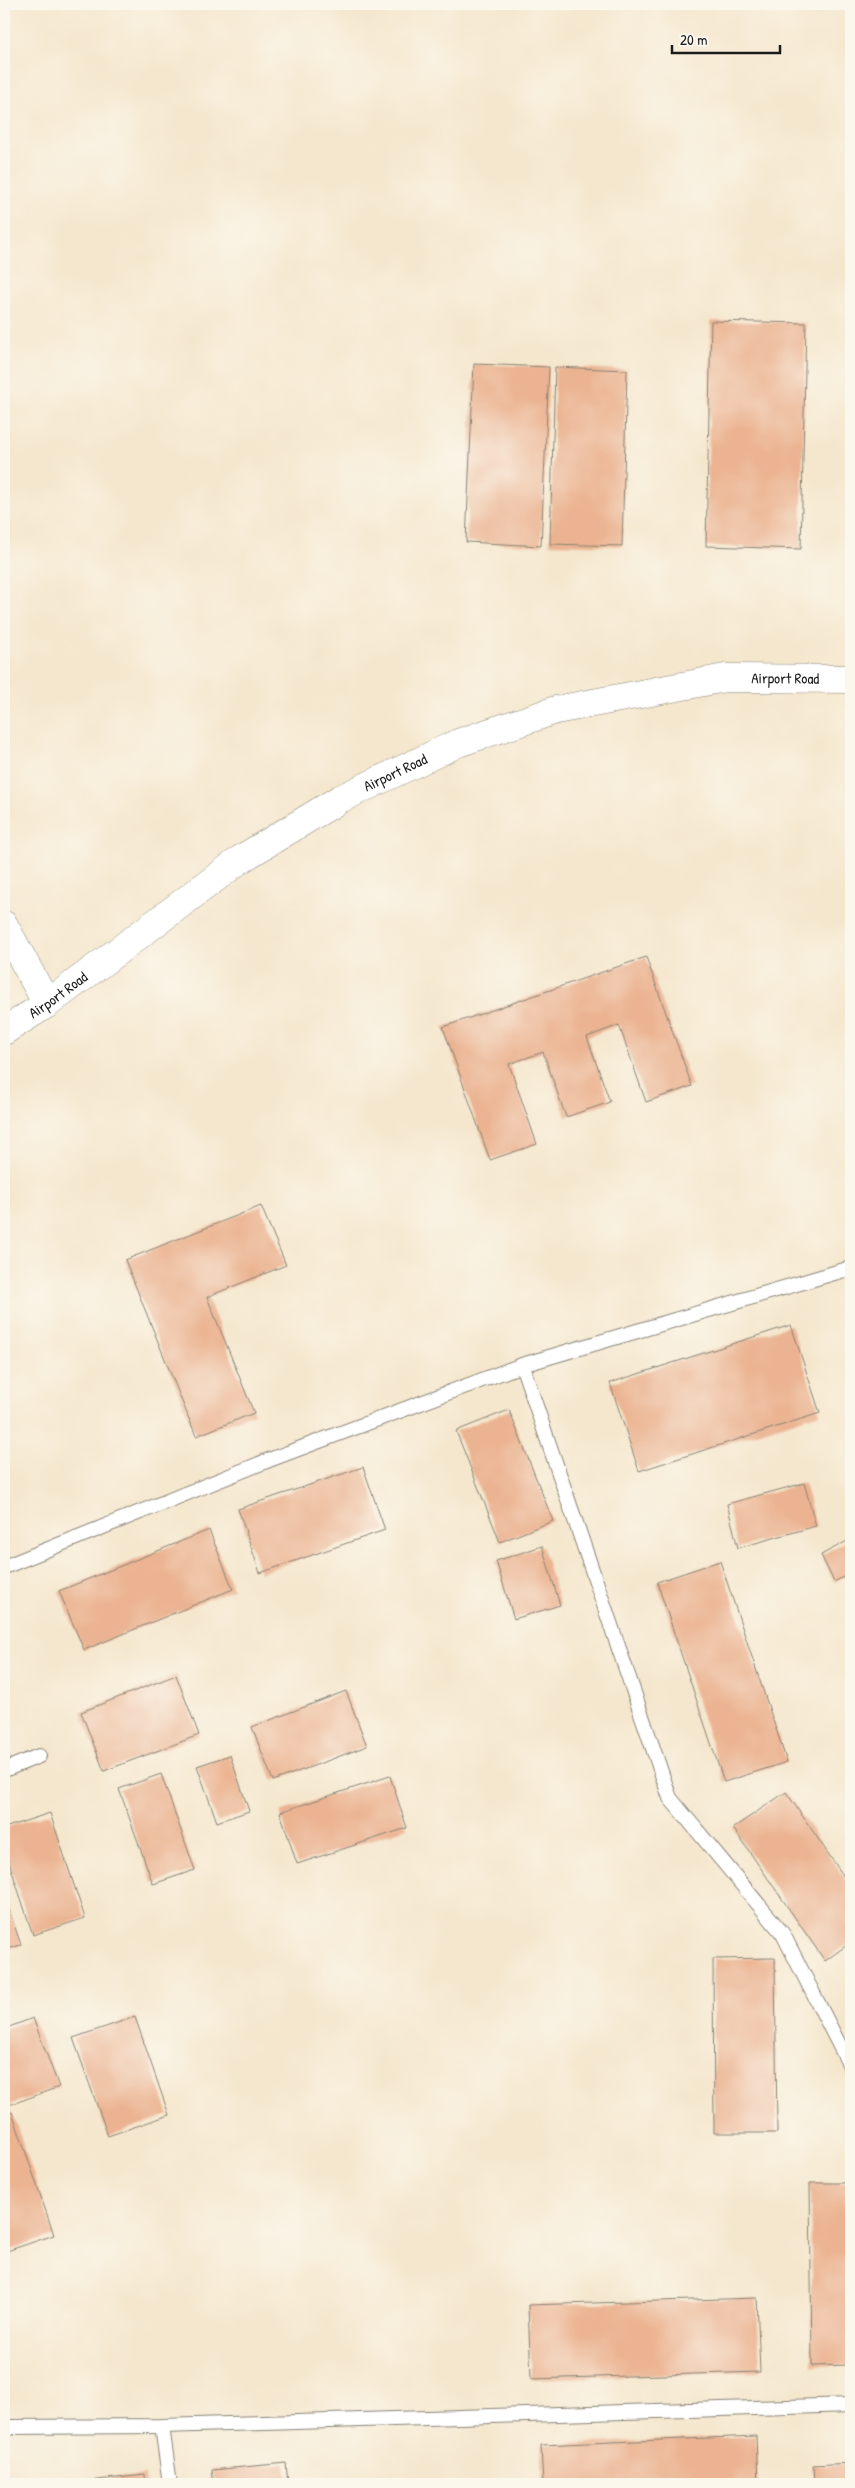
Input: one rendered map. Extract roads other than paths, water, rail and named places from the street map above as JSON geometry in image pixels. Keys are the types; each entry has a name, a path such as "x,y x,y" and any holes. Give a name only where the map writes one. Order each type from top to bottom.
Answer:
{"main road":[{"name":"Airport Road","path":"4,1032 47,1004 241,859 340,799 458,743 556,710 726,678 851,679"},
{"path":"4,925 47,1004"}],"lane":[{"path":"4,1567 269,1460 522,1365 851,1268"},
{"path":"522,1365 670,1798 783,1934 851,2068"},
{"path":"4,1770 40,1756"},
{"path":"4,2427 162,2426 851,2405"},
{"path":"162,2426 170,2484"}]}
